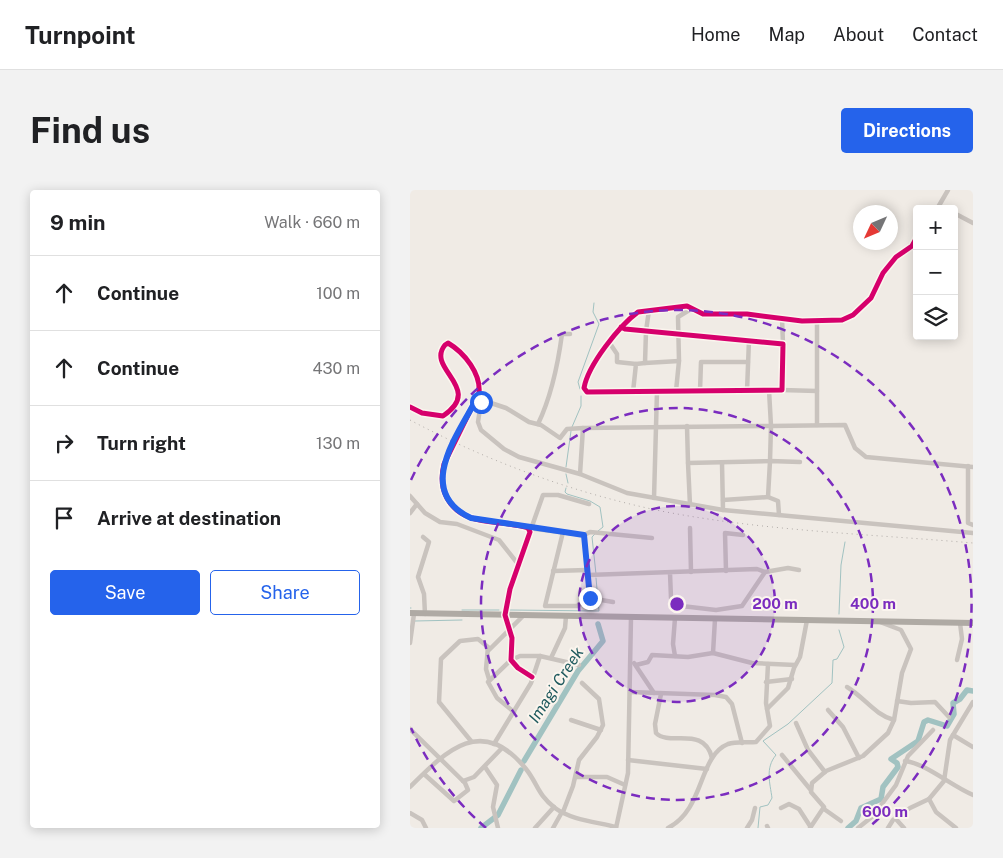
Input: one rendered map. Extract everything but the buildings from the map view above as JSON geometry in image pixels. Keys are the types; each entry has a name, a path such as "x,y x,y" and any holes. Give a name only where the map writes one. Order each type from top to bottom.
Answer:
{"highway":[{"path":"412,614 973,623"}],"street":[{"path":"941,205 948,190"},
{"path":"958,215 973,223"},
{"path":"817,391 587,392 584,388 590,373 609,342 621,326 638,312 684,306 702,314 747,314 802,321 817,319 832,322 853,315 873,295 880,277 896,257 913,244"},
{"path":"676,391 680,362 678,317 691,309"},
{"path":"645,363 649,310"},
{"path":"782,318 782,390"},
{"path":"817,319 817,425"},
{"path":"621,326 625,329 783,344"},
{"path":"538,424 560,354 562,334 570,334"},
{"path":"747,391 748,340"},
{"path":"609,342 616,354 617,362 636,364 680,362"},
{"path":"410,407 422,413 443,416 457,403 458,392 441,362 440,354 442,348 448,344 462,354 474,370 480,387 476,399 452,446 441,475 446,495 453,506 471,518 530,528 584,535 590,532 652,538"},
{"path":"700,391 701,362 748,362"},
{"path":"633,392 636,364"},
{"path":"768,497 771,426 769,390"},
{"path":"654,498 657,392"},
{"path":"476,399 506,408 530,422 538,424 560,438 567,430 583,428 845,425 855,448 866,457 970,467 968,523 973,525"},
{"path":"476,399 481,402 482,406 478,422 491,440 519,457 580,474 627,492 723,510 973,533"},
{"path":"687,426 690,505"},
{"path":"580,474 583,428"},
{"path":"688,462 800,462"},
{"path":"722,462 723,510"},
{"path":"532,677 518,668 511,660 513,644 510,629 504,615 518,564 543,495 558,495 589,504"},
{"path":"410,496 440,522 457,524 498,539 518,564"},
{"path":"723,500 768,497 778,501 779,515"},
{"path":"410,513 417,504"},
{"path":"690,528 692,572"},
{"path":"563,532 545,606 577,606 590,598 613,602"},
{"path":"726,571 725,533 743,535"},
{"path":"584,535 590,598"},
{"path":"423,538 429,542 418,577 424,594 424,614"},
{"path":"554,571 670,573 757,569 765,572 788,568 799,570"},
{"path":"670,573 673,604 716,610 742,606 765,572"},
{"path":"713,654 716,610"},
{"path":"410,643 412,614"},
{"path":"514,712 497,698 489,686 486,662 489,650 524,616"},
{"path":"551,658 565,628 566,616"},
{"path":"410,787 457,746 471,741 494,744 502,748 526,769 541,796 554,808 616,827 628,760 631,617"},
{"path":"675,618 673,642 675,656"},
{"path":"767,709 785,692 792,679 795,665 800,657 807,620"},
{"path":"810,790 813,781 825,772 859,758 885,737 894,720 903,669 911,649 901,630 878,621"},
{"path":"957,660 962,639 960,623"},
{"path":"471,741 439,702 440,663 443,655 460,641 478,639 486,644 489,650"},
{"path":"636,665 648,662 652,655 688,657 713,654 752,663 795,665"},
{"path":"489,679 511,660 527,655 551,658 579,665"},
{"path":"494,744 514,712 532,677 540,656"},
{"path":"630,658 654,693"},
{"path":"668,828 688,813 712,758 727,745 756,742 768,729 771,724 767,715 766,682 768,664"},
{"path":"766,682 792,679"},
{"path":"553,828 562,812 576,777 579,760 601,730 602,715 599,699 582,683"},
{"path":"847,687 860,695 879,714 894,720"},
{"path":"630,692 716,694 726,697 732,704 742,743"},
{"path":"661,694 655,724 656,733 661,737 683,737 700,741 709,749 712,758"},
{"path":"898,702 911,704 935,702 949,717"},
{"path":"888,828 896,818 917,803 929,799 944,781 949,743 973,702"},
{"path":"828,710 843,727 859,758"},
{"path":"571,720 601,730"},
{"path":"796,723 808,750 825,772"},
{"path":"410,729 463,781 468,790 454,801 424,774"},
{"path":"858,828 873,816 896,785 905,761 933,730"},
{"path":"953,735 973,747"},
{"path":"463,781 474,777 502,748"},
{"path":"782,755 823,804 824,808 841,821"},
{"path":"628,760 707,769"},
{"path":"905,761 923,767 944,781 973,795"},
{"path":"485,767 497,785 493,807 498,828"},
{"path":"576,777 607,777 625,785"},
{"path":"929,799 936,812 956,828"},
{"path":"781,808 789,804 799,809 810,827 824,808"},
{"path":"535,828 554,808"},
{"path":"747,828 752,820 755,808"},
{"path":"410,813 422,820 426,828"},
{"path":"896,818 904,828"}],"waterway":[{"name":"Imagi Creek","path":"580,389 578,382 599,324 593,312 594,303"},
{"name":"Imagi Creek","path":"572,427 581,406 581,396"},
{"name":"Imagi Creek","path":"566,467 571,431"},
{"name":"Imagi Creek","path":"566,474 568,483"},
{"name":"Imagi Creek","path":"566,488 565,492 567,494 590,501 600,507 603,527 598,531"},
{"name":"Imagi Creek","path":"595,534 592,537 596,574"},
{"path":"839,614 841,565 845,542"},
{"path":"509,610 599,611 596,578"},
{"path":"462,610 499,610"},
{"path":"415,621 462,620"},
{"name":"Imagi Creek","path":"524,761 578,671 603,641 598,624"},
{"path":"758,828 760,807 768,805 772,798 769,770 776,755 763,741 788,724 832,683 833,660 837,659 844,647 839,630"},
{"path":"848,828 856,821 861,808 881,799 883,787 898,767 897,763 891,759 918,741 924,722 928,720 947,726 954,714 953,703 960,699 967,690 973,691"},
{"name":"Imagi Creek","path":"481,828 498,815 521,770"}],"railway":[{"path":"410,420 501,463 564,485 628,504 700,518 778,528 973,543"}],"cycle path":[{"path":"622,327 638,312 687,306 703,314 747,314 802,321 842,320 853,315 871,298 883,273 896,257 913,244"},
{"path":"622,327 783,344 782,390 587,392 584,388 591,368 622,327"},
{"path":"410,407 422,413 443,416 454,406 458,396 457,388 442,362 441,354 448,343 466,358 475,371 479,393 444,464 442,477 444,490 454,508 463,514 483,521 517,525 528,528 530,532 510,589 505,615 512,638 511,660 518,668 532,677"}],"route":[{"path":"481,402 476,400 444,464 441,475 443,488 448,500 458,511 471,518 584,535 590,598"}]}
